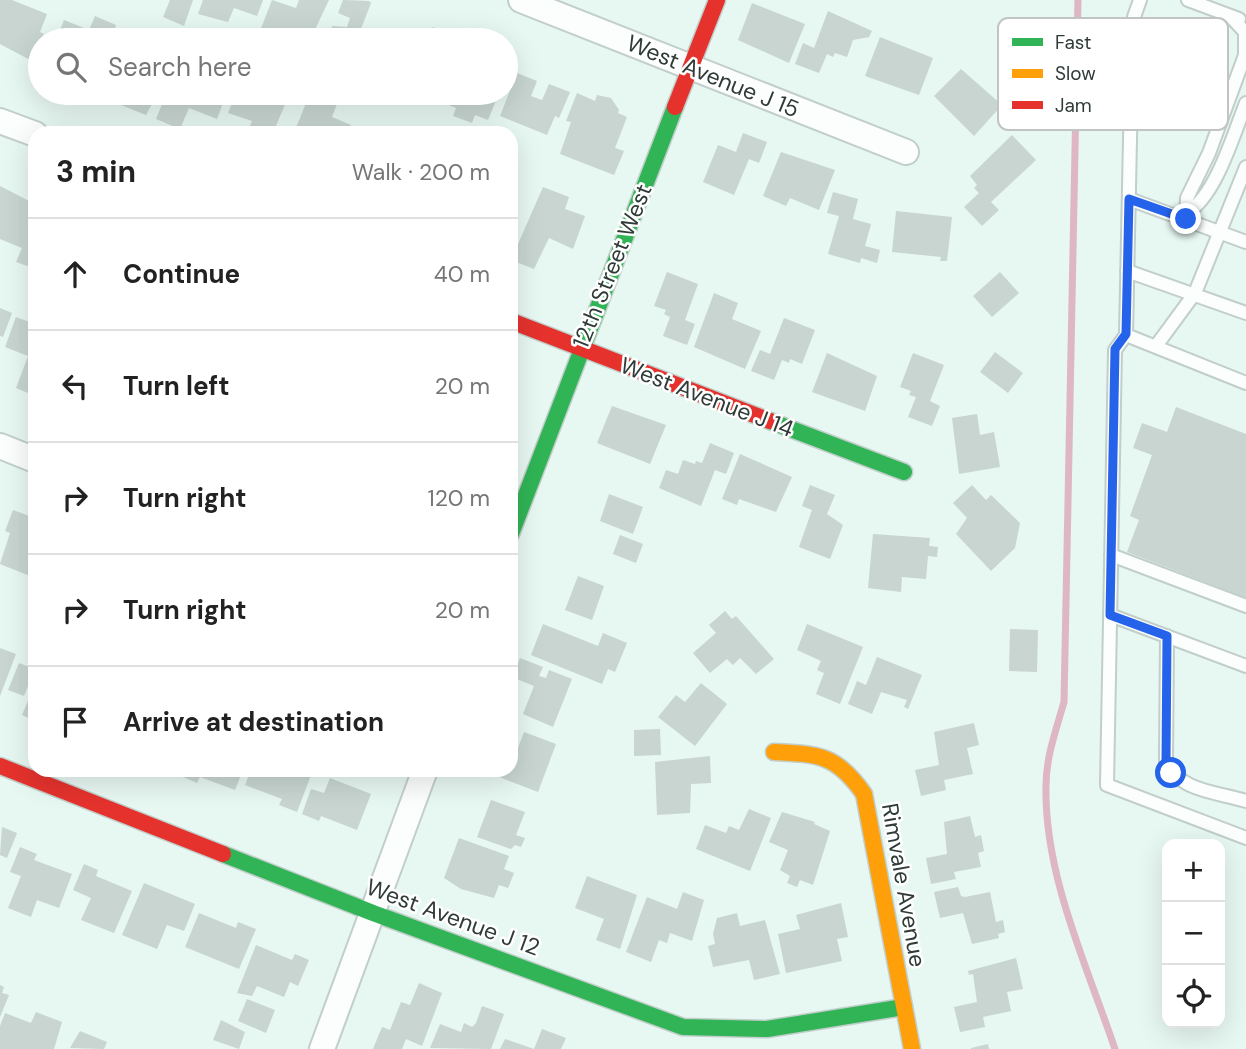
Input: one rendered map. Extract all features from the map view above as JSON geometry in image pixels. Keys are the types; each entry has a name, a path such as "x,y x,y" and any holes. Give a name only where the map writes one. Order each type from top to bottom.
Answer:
{"street":[{"name":"West Avenue J 15","path":"521,0 906,152"},
{"name":"12th Street West","path":"518,515 580,348 718,0"},
{"path":"0,121 28,131"},
{"name":"West Avenue J 14","path":"518,324 904,472"},
{"path":"0,446 28,457"},
{"name":"Rimvale Avenue","path":"774,752 825,755 848,770 864,794 912,1049"},
{"name":"West Avenue J 12","path":"0,766 28,777"},
{"name":"West Avenue J 12","path":"28,777 373,912 682,1027 723,1033 760,1032 904,1007"},
{"path":"322,1049 422,777"}],"lane":[{"path":"1134,18 1140,0"},
{"path":"1188,0 1246,21"},
{"path":"1228,101 1245,55 1245,32 1231,17"},
{"path":"1187,216 1200,204 1224,159 1246,103"},
{"path":"1130,130 1126,334 1115,349 1107,785 1246,838"},
{"path":"1187,216 1187,198 1217,130"},
{"path":"1156,346 1195,293 1246,167"},
{"path":"1129,199 1187,216 1246,242"},
{"path":"1128,271 1246,313"},
{"path":"1126,334 1246,383"},
{"path":"1111,555 1246,606"},
{"path":"1110,615 1246,666"},
{"path":"1167,636 1166,761 1171,773 1197,788 1246,801"}],"building":[{"path":"0,0 12,0 47,14 42,28 28,28 28,59 0,44"},
{"path":"170,0 193,0 184,26 163,17"},
{"path":"203,0 263,0 257,16 234,8 228,22 198,14"},
{"path":"272,0 296,8 299,0 329,0 316,28 261,28"},
{"path":"343,0 371,3 361,28 332,28 347,27 350,18 338,13"},
{"path":"752,3 805,24 789,63 738,40"},
{"path":"828,11 872,31 869,37 853,40 847,57 835,53 833,57 827,54 819,73 795,64 803,43 814,48"},
{"path":"95,16 116,25 115,28 90,28"},
{"path":"64,20 84,28 61,28"},
{"path":"880,37 933,58 919,95 865,76"},
{"path":"961,69 998,101 998,109 974,136 934,96"},
{"path":"518,73 537,81 531,96 542,100 549,84 570,92 559,118 555,116 547,135 500,116 504,105 518,105"},
{"path":"577,93 595,101 597,95 611,98 619,110 618,113 627,117 615,148 624,151 614,175 560,154 571,122 566,121"},
{"path":"121,105 151,105 146,115"},
{"path":"162,105 222,105 217,119 189,108 181,126 173,126 156,119"},
{"path":"231,105 285,105 276,126 250,126 252,121 228,113"},
{"path":"305,105 337,105 332,117 351,125 351,126 297,126"},
{"path":"448,105 494,105 488,120 475,115 472,123 453,116 456,108"},
{"path":"743,133 767,142 759,163 749,159 734,195 703,182 718,145 736,152"},
{"path":"1012,135 1036,160 991,202 999,210 982,226 964,207 979,193 970,176"},
{"path":"781,152 835,170 819,210 790,198 786,206 763,196"},
{"path":"0,186 28,200 28,266 16,262 22,248 0,239"},
{"path":"543,187 569,197 565,209 585,216 573,249 549,238 534,269 518,263 518,244"},
{"path":"833,192 858,199 853,219 871,224 865,246 880,250 877,263 861,258 860,263 828,254 839,216 827,213"},
{"path":"896,211 952,217 947,261 940,261 941,257 892,252"},
{"path":"667,272 698,284 685,320 695,324 687,345 663,336 670,317 664,314 666,310 654,306"},
{"path":"1000,272 1019,293 992,317 973,296"},
{"path":"714,293 738,303 732,319 761,331 745,369 694,347"},
{"path":"0,308 12,313 3,337 0,336"},
{"path":"16,317 28,321 28,356 5,347"},
{"path":"784,318 815,330 802,364 790,359 789,363 782,360 774,380 751,371 760,350 770,354"},
{"path":"995,352 1023,373 1008,393 980,372"},
{"path":"827,353 877,376 865,411 812,392"},
{"path":"913,353 944,365 930,401 940,406 932,426 908,417 916,397 909,395 911,391 900,387"},
{"path":"28,356 28,393 16,388"},
{"path":"612,406 666,425 650,464 597,443"},
{"path":"1176,407 1246,434 1246,598 1127,552 1139,520 1130,516 1152,455 1133,448 1142,423 1167,432"},
{"path":"977,414 980,435 994,432 1000,467 959,474 952,418"},
{"path":"710,443 734,453 726,474 715,470 701,506 659,488 666,470 678,474 683,460 702,463"},
{"path":"740,454 792,477 776,512 739,499 737,505 722,499"},
{"path":"810,485 835,495 827,514 843,525 830,559 799,547 812,510 802,506"},
{"path":"972,485 986,500 991,495 1020,523 1015,548 991,571 956,534 967,518 953,503"},
{"path":"609,494 643,507 633,534 600,521"},
{"path":"13,510 28,515 28,575 0,564 10,533 5,531"},
{"path":"873,534 930,538 929,546 938,547 937,557 928,556 926,579 902,577 901,592 868,588"},
{"path":"620,535 643,544 636,563 613,554"},
{"path":"578,576 604,586 592,620 565,610"},
{"path":"725,611 732,619 736,616 774,659 756,674 740,658 733,665 727,659 710,673 693,653 716,633 709,625"},
{"path":"543,624 598,646 603,633 627,643 615,672 608,669 602,684 531,655"},
{"path":"807,624 863,647 840,704 816,694 824,673 817,670 821,661 797,650"},
{"path":"1010,629 1038,630 1037,672 1009,671"},
{"path":"0,648 16,654 0,696"},
{"path":"877,657 922,675 908,709 904,707 907,700 881,692 872,714 848,704 857,681 866,685"},
{"path":"520,658 543,667 539,676 546,678 549,670 572,679 553,727 523,714 534,686 518,679"},
{"path":"19,663 28,666 28,686 24,696 8,690"},
{"path":"701,683 727,704 695,746 658,717 676,695 685,702"},
{"path":"28,701 28,718 22,715"},
{"path":"974,723 979,745 967,748 973,774 944,780 946,790 921,796 915,770 939,765 934,732"},
{"path":"660,729 661,755 634,756 634,730"},
{"path":"524,732 556,744 538,792 499,777 518,777 518,748"},
{"path":"710,756 711,783 691,784 690,813 657,815 655,762"},
{"path":"183,777 200,777 197,783"},
{"path":"200,777 240,777 235,790"},
{"path":"248,777 310,777 297,812 279,805 282,799 245,785"},
{"path":"330,778 371,794 357,830 321,816 319,821 302,814 311,789 324,793"},
{"path":"491,800 525,812 516,835 525,838 521,847 515,845 511,849 477,837"},
{"path":"749,809 771,818 750,871 696,849 705,825 726,833 729,826 739,830"},
{"path":"782,812 815,822 814,824 830,831 813,885 800,880 797,887 787,883 790,876 780,870 788,850 769,842"},
{"path":"970,816 975,837 981,835 984,851 978,853 981,867 954,872 956,879 931,884 926,858 947,854 944,822"},
{"path":"2,827 17,833 7,858 0,855"},
{"path":"459,838 509,856 504,869 514,873 508,888 499,885 494,898 461,889 444,878"},
{"path":"20,847 37,854 34,860 72,874 59,908 37,900 31,917 8,908 21,876 10,872"},
{"path":"84,864 98,870 96,876 132,891 114,933 81,920 91,898 73,890"},
{"path":"587,876 637,895 620,949 596,940 604,919 575,908"},
{"path":"144,883 195,904 184,931 167,925 157,949 122,935"},
{"path":"958,887 961,896 965,897 990,892 996,922 1003,920 1005,932 998,934 999,938 972,944 963,913 940,918 934,892"},
{"path":"683,892 704,900 692,941 670,933 667,943 659,940 651,962 626,952 647,897 677,909"},
{"path":"841,903 848,937 837,939 842,961 786,973 778,934 800,929 796,915"},
{"path":"199,913 236,928 238,922 256,929 239,969 185,947"},
{"path":"737,913 740,926 765,920 780,974 754,980 749,960 713,967 708,946 715,944 713,934 717,918"},
{"path":"256,945 292,960 295,954 309,960 298,986 290,982 284,997 257,986 252,996 237,993"},
{"path":"1016,958 1023,989 1007,992 1011,1011 983,1017 985,1027 960,1032 954,1007 977,1002 973,974 969,975 968,971"},
{"path":"419,983 442,993 422,1046 406,1039 402,1049 373,1049 382,1027 390,1030 401,1002 410,1005"},
{"path":"0,985 4,987 2,993 9,995 0,1017"},
{"path":"247,999 275,1010 266,1033 238,1021"},
{"path":"482,1006 504,1014 491,1049 430,1048 440,1024 461,1032 464,1023 472,1027 476,1023"},
{"path":"36,1012 62,1022 54,1049 0,1049 0,1026 5,1013 31,1023"},
{"path":"221,1020 245,1032 239,1049 213,1040"},
{"path":"542,1029 566,1038 561,1049 534,1049"},
{"path":"80,1031 107,1042 104,1049 70,1048"},
{"path":"505,1039 534,1049 500,1049"},
{"path":"988,1044 989,1049 971,1049 971,1048"}],"waterway":[{"path":"1078,0 1078,18"},
{"path":"1075,130 1064,702 1046,775 1047,819 1052,853 1069,920 1115,1049"}],"traffic: fast":[{"path":"518,516 675,107"},
{"path":"770,421 904,472"},
{"path":"223,854 373,913 683,1027 767,1029 904,1007"}],"traffic: slow":[{"path":"774,752 826,759 845,771 864,794 912,1049"}],"traffic: jam":[{"path":"675,107 717,0"},
{"path":"518,324 770,421"},
{"path":"0,766 223,854"}],"route":[{"path":"1171,773 1166,761 1167,636 1110,615 1115,349 1126,334 1129,199 1186,219"}]}
